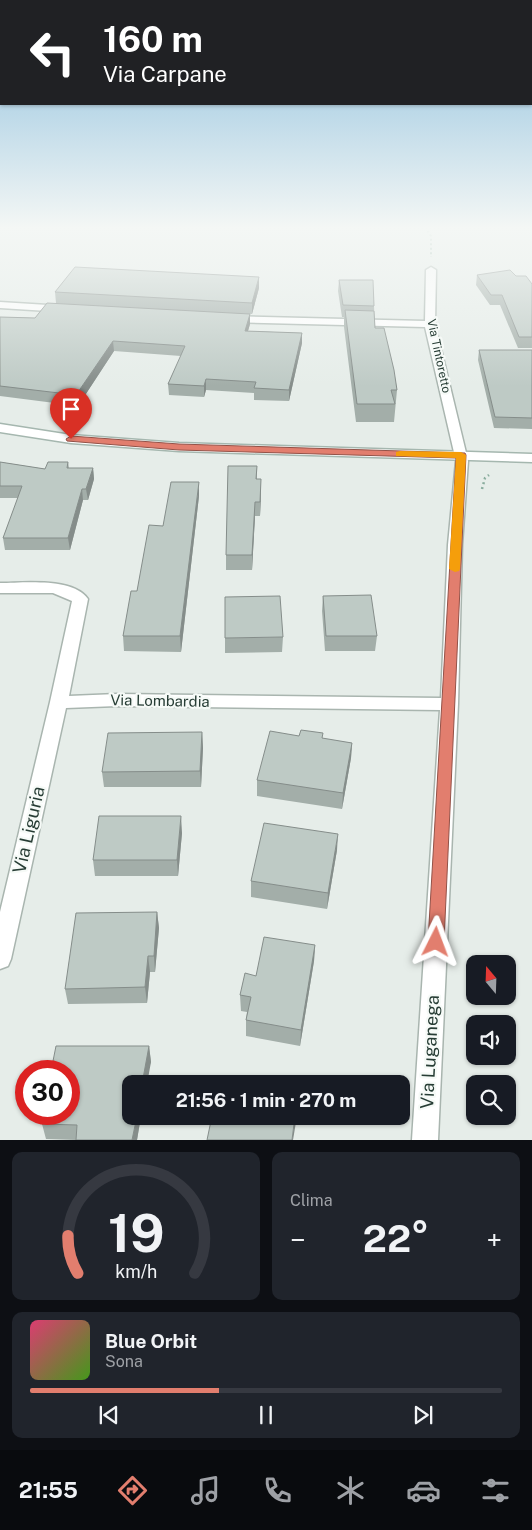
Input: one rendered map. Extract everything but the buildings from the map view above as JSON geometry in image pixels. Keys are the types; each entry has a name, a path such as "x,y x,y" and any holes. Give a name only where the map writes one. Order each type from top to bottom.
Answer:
{"street":[{"name":"Via Tintoretto","path":"431,280 430,324 461,455"},
{"path":"0,305 75,310"},
{"path":"213,318 430,324"},
{"path":"0,428 71,439 179,447 532,458"},
{"name":"Via Luganega","path":"425,1140 450,704 461,455"},
{"path":"0,588 60,588 73,592 80,599 59,702"},
{"name":"Via Lombardia","path":"59,702 117,700 450,704"},
{"name":"Via Liguria","path":"0,959 59,702"}],"path":[{"path":"481,492 485,478 490,473"}],"slow traffic":[{"path":"400,454 461,455 455,569"}],"route":[{"path":"71,439 179,447 461,455 450,704 436,942"}]}
